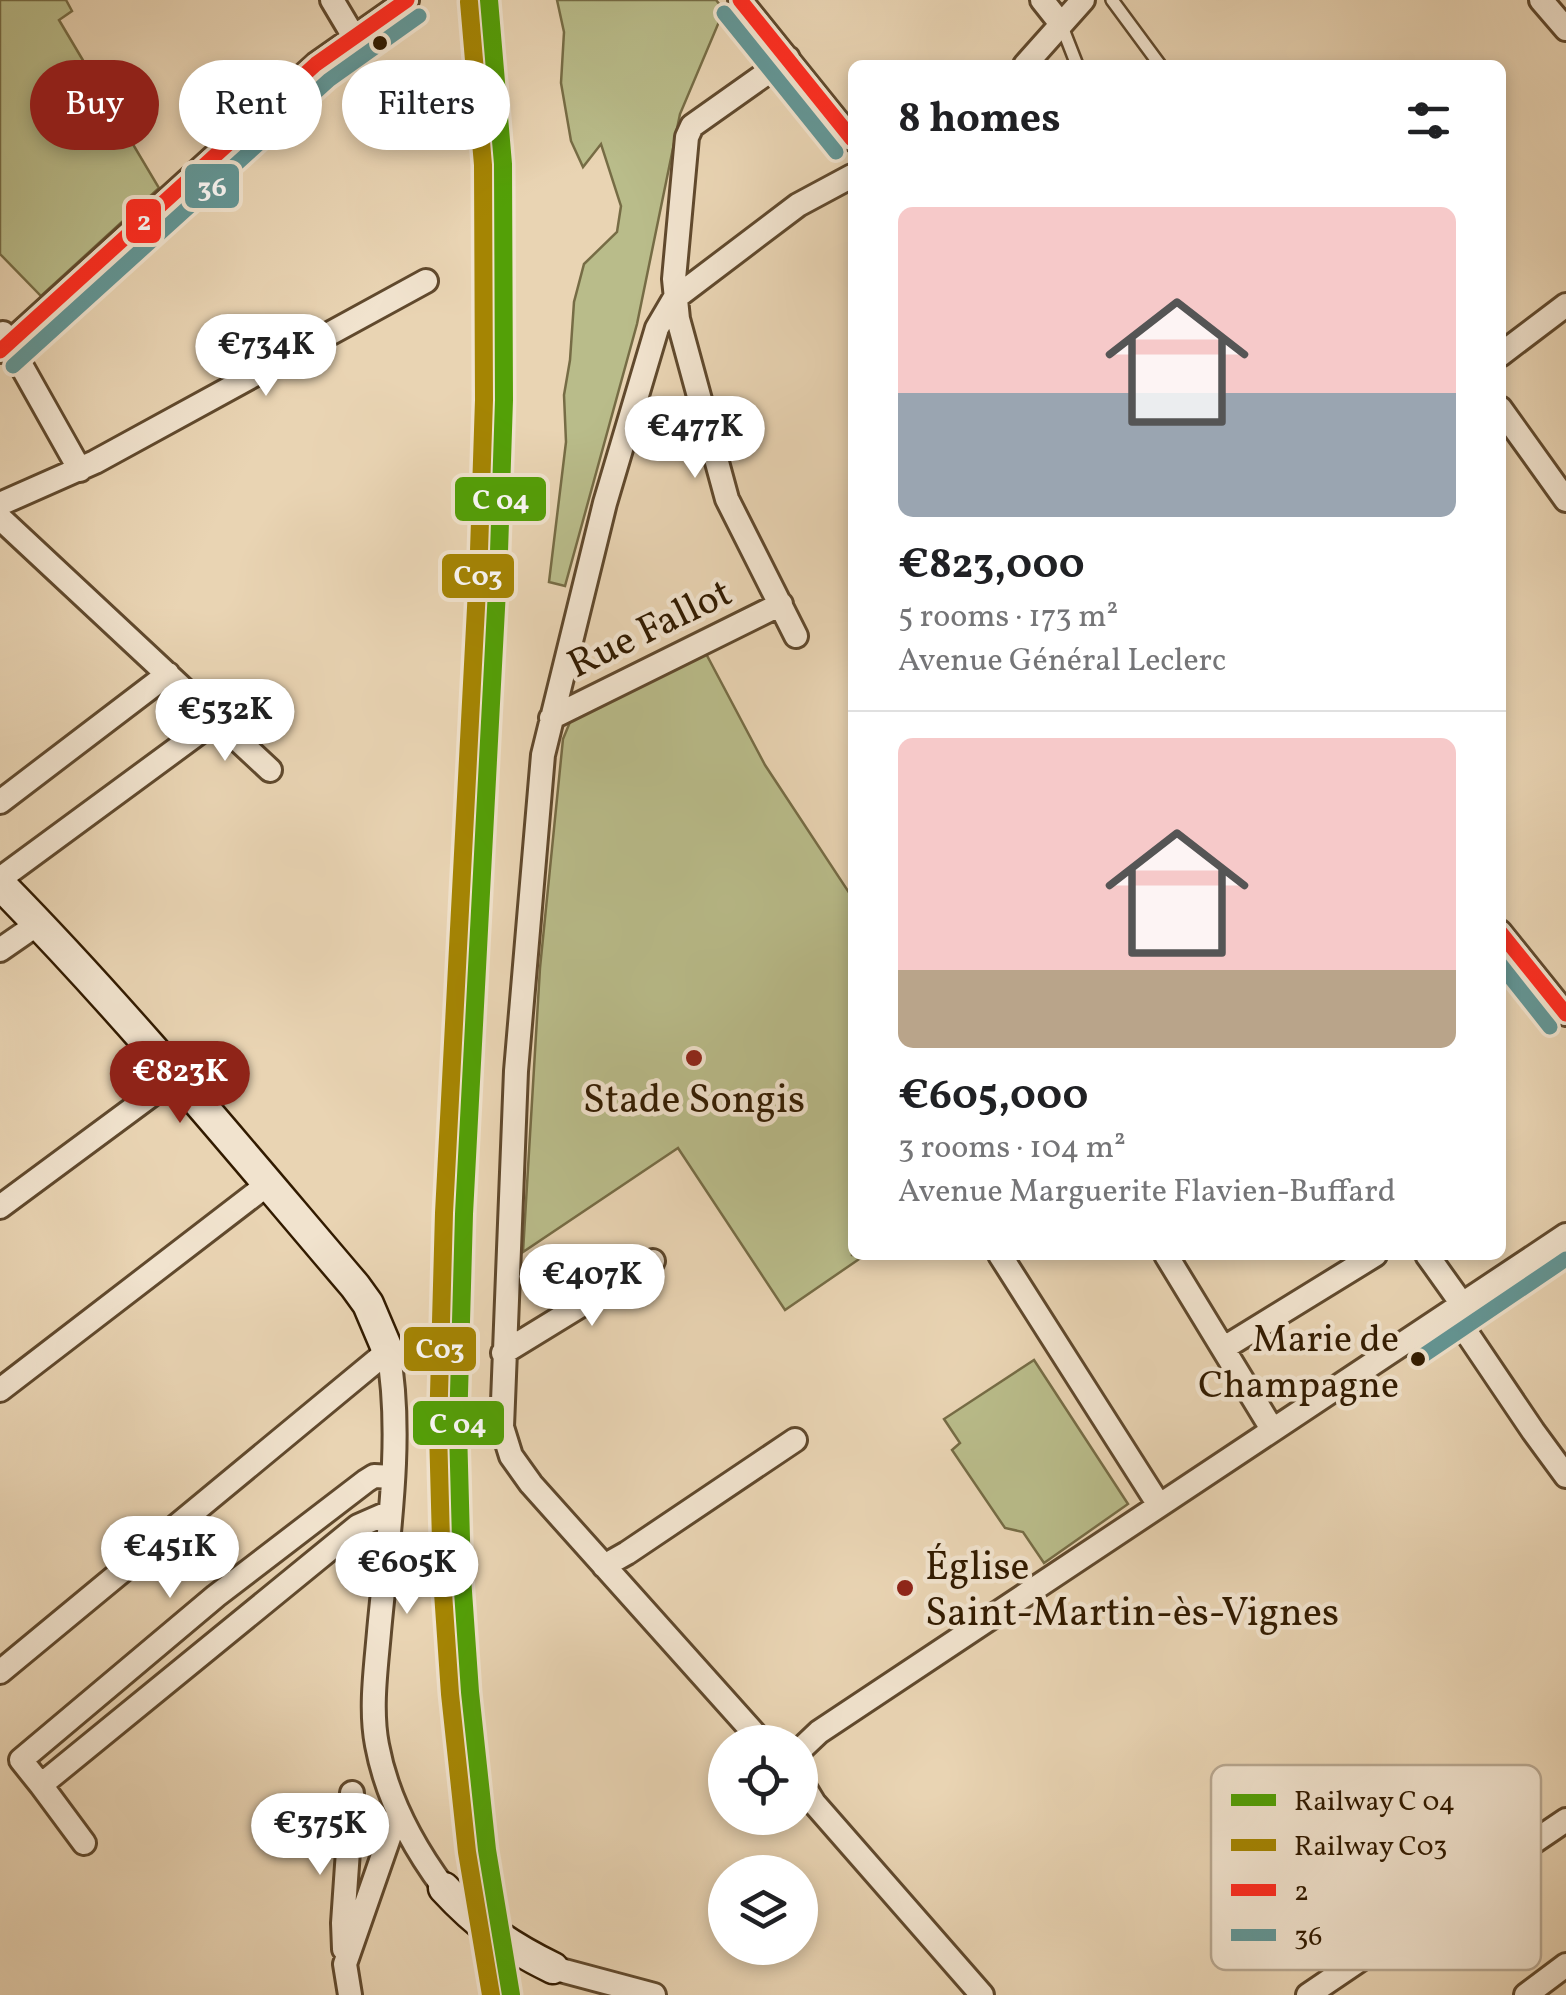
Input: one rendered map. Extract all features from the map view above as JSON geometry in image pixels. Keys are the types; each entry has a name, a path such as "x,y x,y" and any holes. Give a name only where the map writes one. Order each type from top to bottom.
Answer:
{"main road":[{"path":"0,881 177,1076 355,1286 368,1304 388,1352"},
{"path":"444,1888 487,1930 552,1968"}],"street":[{"path":"332,0 354,37"},
{"path":"80,470 3,341 316,64 407,0"},
{"path":"740,0 848,134"},
{"path":"1042,0 1061,24"},
{"path":"1029,60 1083,0"},
{"path":"1541,0 1566,28"},
{"name":"Rue Fallot","path":"788,58 692,126 687,136 674,299 727,499 796,636"},
{"path":"747,1725 531,1484 511,1456 502,1428 516,1071 543,755 605,503 657,328 674,299 798,205 848,178"},
{"path":"0,504 80,470 426,282"},
{"path":"1506,351 1566,305"},
{"path":"1506,416 1566,500"},
{"path":"0,518 270,770"},
{"name":"Rue Fallot","path":"552,718 781,604"},
{"path":"0,802 168,674"},
{"path":"0,881 216,720"},
{"path":"0,950 39,923"},
{"path":"1506,939 1566,1014"},
{"path":"0,1208 177,1076"},
{"path":"0,1390 268,1184"},
{"path":"818,1733 1566,1234"},
{"path":"1003,1260 1158,1505"},
{"path":"1169,1260 1272,1429"},
{"path":"1224,1348 1367,1260"},
{"path":"1430,1260 1533,1432 1566,1476"},
{"path":"504,1353 653,1261"},
{"path":"0,1672 388,1352 394,1383 393,1476 376,1741 398,1812 422,1859 444,1888"},
{"path":"604,1566 795,1440"},
{"path":"84,1843 20,1760 216,1596 374,1476 393,1476"},
{"path":"37,1779 358,1526 390,1512"},
{"path":"350,1995 343,1923 352,1792"},
{"path":"818,1807 982,1995"},
{"path":"345,1964 398,1812"},
{"path":"1541,1837 1566,1820"},
{"path":"1526,1995 1566,1965"},
{"path":"552,1968 654,1995"},
{"path":"1308,1995 1345,1970"}],"lane":[{"path":"1112,0 1156,60"},
{"path":"1061,24 1075,60"}],"green space":[{"path":"0,0 66,0 72,11 59,20 83,60 30,60 30,150 136,150 159,188 41,296 0,254"},
{"path":"557,0 716,0 724,10 680,114 637,324 565,586 549,582 566,442 564,395 574,302 584,264 617,232 621,206 601,144 583,167 571,141 561,83 564,32"},
{"name":"Stade Songis","path":"703,648 765,765 848,891 848,1260 858,1260 785,1310 678,1148 523,1252 540,968 563,739 578,711"},
{"path":"1034,1360 1128,1504 1044,1563 1023,1532 1005,1528 952,1450 960,1443 944,1419"}],"transit line":[{"name":"2","path":"0,351 316,64 407,0"},
{"path":"489,0 503,164 504,400 464,1214 458,1429 470,1692 487,1850 511,1995"},
{"name":"2","path":"740,0 848,134"},
{"name":"36","path":"724,13 836,152"},
{"name":"36","path":"13,366 329,80 419,16"},
{"name":"2","path":"1506,939 1566,1014"},
{"name":"36","path":"1506,972 1550,1027"},
{"name":"36","path":"1418,1359 1566,1259"}],"rail line":[{"name":"C03","path":"469,2 483,165 484,400 444,1213 438,1430 450,1694 467,1852 491,1995"}],"place":[{"name":"Stade Songis","path":"694,1058"},
{"name":"Marie de Champagne","path":"1418,1359"},
{"name":"Église Saint-Martin-ès-Vignes","path":"905,1588"}]}
